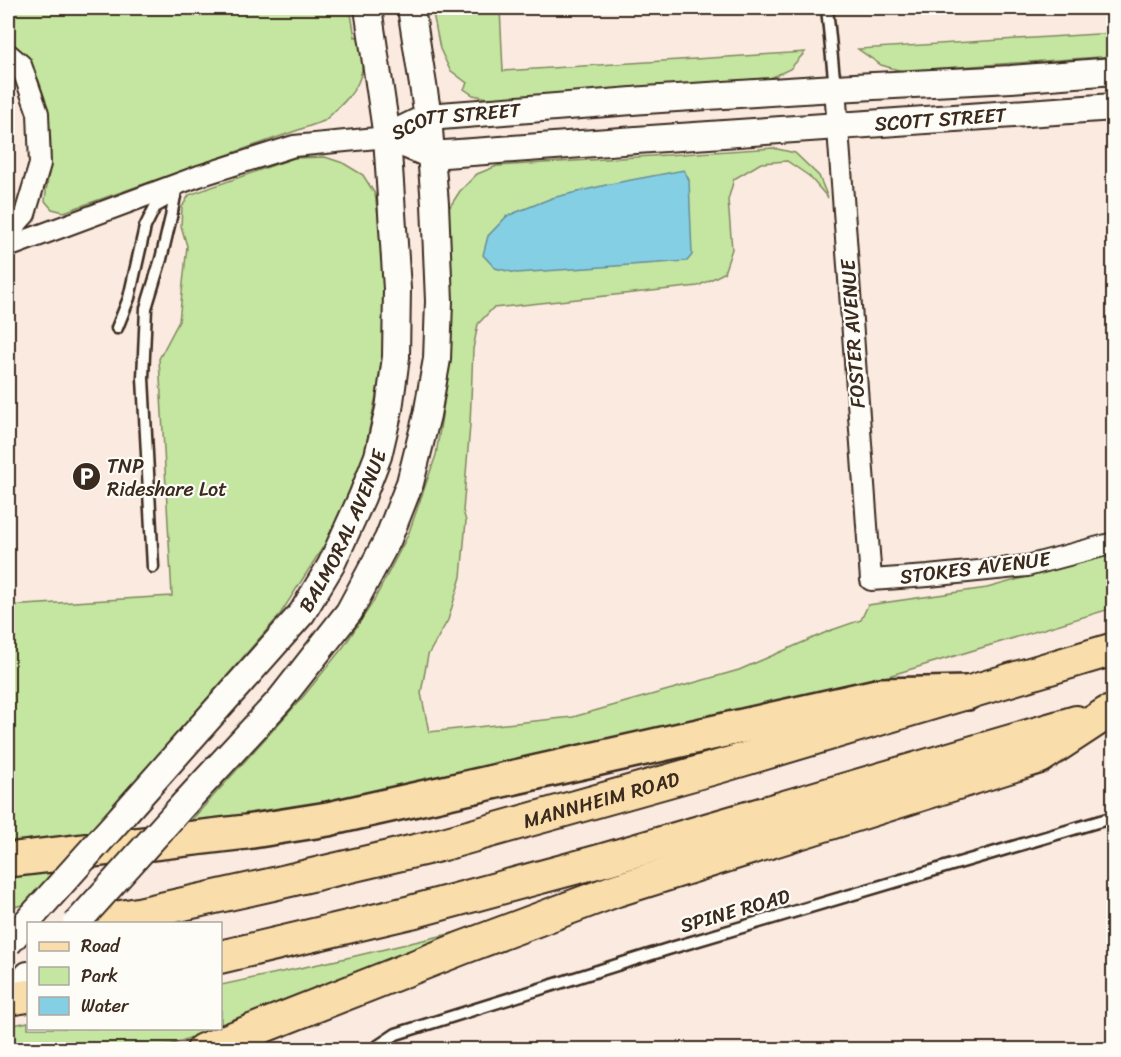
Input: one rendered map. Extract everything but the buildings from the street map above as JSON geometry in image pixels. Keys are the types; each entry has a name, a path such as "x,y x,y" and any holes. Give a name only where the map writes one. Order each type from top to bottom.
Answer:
{"highway":[{"path":"8,860 246,832 328,819 881,695 967,693"}],"main road":[{"name":"MANNHEIM ROAD","path":"93,922 247,890 440,845 718,767 1113,649"},
{"path":"222,957 411,912 600,861 1110,712"},
{"path":"203,1050 617,890 1040,757 1110,712"},
{"path":"8,937 27,933"},
{"path":"8,999 27,996"}],"street":[{"name":"BALMORAL AVENUE","path":"8,943 302,613 332,565 378,456 396,357 397,289 387,137 368,8"},
{"name":"BALMORAL AVENUE","path":"78,922 280,700 349,612 388,539 410,483 427,415 437,360 439,302 428,117 411,8"},
{"path":"8,54 21,65 38,113 40,164 25,214 8,233"},
{"name":"SCOTT STREET","path":"387,137 428,117 1113,71"},
{"name":"FOSTER AVENUE","path":"835,88 871,580"},
{"name":"SCOTT STREET","path":"387,137 431,156 1113,107"},
{"path":"8,247 176,190 294,146 387,137"},
{"name":"STOKES AVENUE","path":"871,580 1027,566 1113,543"},
{"path":"8,999 27,976"}],"lane":[{"path":"827,8 835,88"},
{"path":"117,328 129,298 145,226 155,207 176,190"},
{"path":"153,567 143,378 146,308 161,259 176,190"},
{"name":"SPINE ROAD","path":"372,1050 396,1034 669,949 1113,818"}],"shaded area":[{"path":"8,8 1113,8 1113,1049 8,1049 8,889 59,829 8,831"}],"green space":[{"path":"8,8 350,8 355,37 363,35 363,64 361,75 352,93 324,121 64,212 52,209 45,201 51,150 47,109 34,70 26,56 8,39"},
{"path":"432,8 500,8 503,71 805,52 790,69 764,81 703,83 493,99 473,95 464,89 467,83 450,70 440,49"},
{"path":"1113,33 1113,56 902,71 881,65 858,49"},
{"path":"773,148 795,153 819,176 828,198 809,176 787,161 761,163 734,179 728,200 732,249 724,273 698,286 493,308 478,324 473,349 463,511 466,521 461,577 448,620 428,655 421,693 429,732 573,717 739,670 829,631 861,620 868,605 987,588 1113,553 1113,608 842,690 378,794 187,825 302,698 344,646 373,602 408,535 436,455 447,383 452,315 449,208 460,191 477,174 497,166"},
{"path":"325,157 343,163 363,175 375,194 385,266 383,361 363,460 327,541 279,616 86,837 8,843 8,606 172,596 159,359 179,321 187,246 181,226 182,207 189,195 294,158"},
{"path":"57,868 23,905 8,908 8,876"},
{"path":"487,925 222,1026 222,985"},
{"path":"27,1022 27,1030 211,1030 159,1049 8,1049 8,1026"}],"water":[{"path":"684,170 689,180 692,255 687,261 516,273 495,268 483,255 488,236 507,216 552,198"}],"place":[{"name":"TNP Rideshare Lot","path":"86,477"}]}
